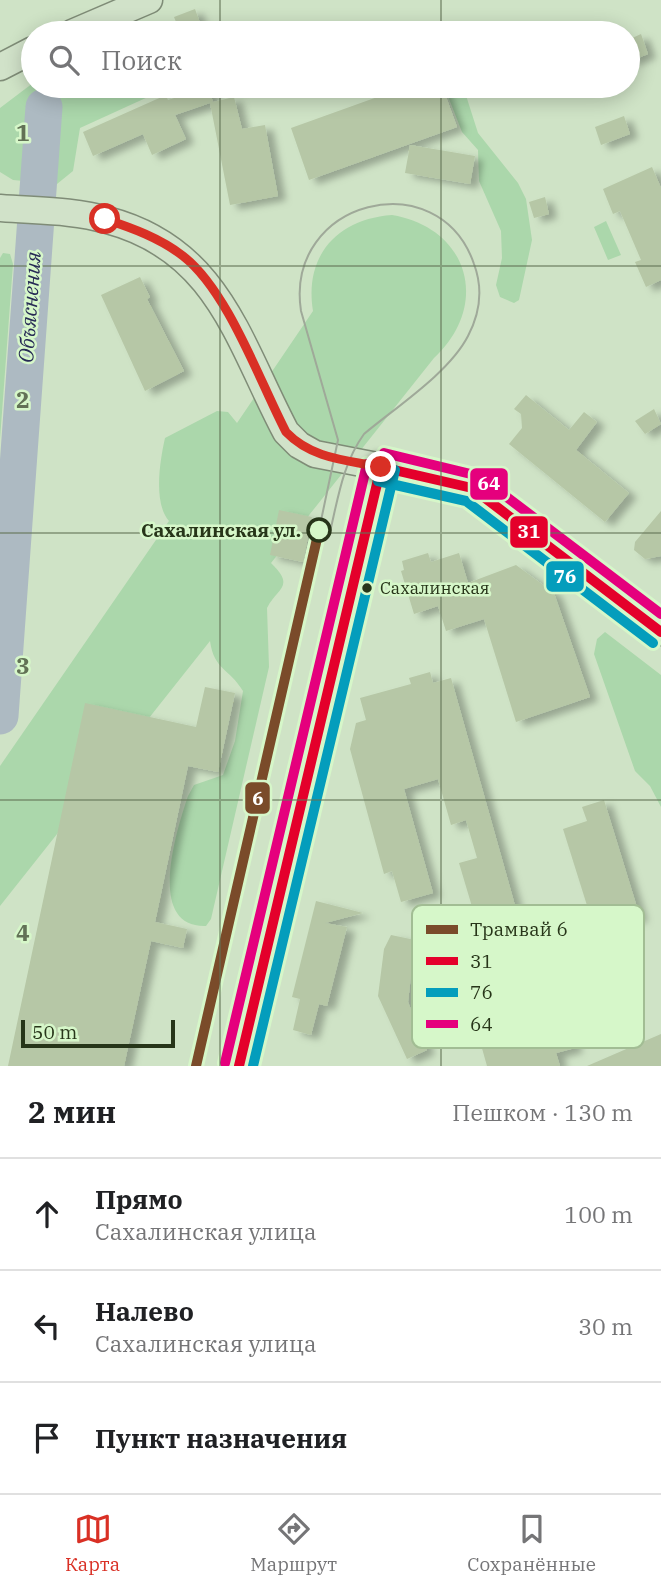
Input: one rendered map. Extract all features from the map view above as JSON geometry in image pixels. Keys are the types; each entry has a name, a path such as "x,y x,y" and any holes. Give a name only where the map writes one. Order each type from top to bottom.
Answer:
{"main road":[{"path":"100,21 149,0"},
{"path":"0,67 21,56"},
{"path":"0,208 71,214 130,227 183,256 218,296 286,432 299,445 315,454 472,488 661,632"},
{"path":"239,1066 381,467"}],"green space":[{"path":"21,92 21,98 146,98 80,128 73,171 57,184 13,180 0,172 0,108"},
{"path":"449,98 467,98 478,133 518,183 526,199 532,240 519,300 514,303 500,297 496,285 502,258 501,231 479,181 478,150 462,132"},
{"path":"392,215 418,223 439,235 454,252 463,272 466,293 462,315 452,337 271,563 282,577 283,583 267,608 269,667 211,919 206,926 187,922 176,911 171,894 170,874 188,796 194,785 223,775 235,741 243,691 215,658 210,641 0,906 0,766 169,521 159,493 165,438 217,411 228,412 237,423 313,311 314,273 328,244 355,224"},
{"path":"606,221 621,255 608,260 594,227"},
{"path":"3,253 10,254 13,264 0,439 0,258"},
{"path":"605,632 661,675 661,807 650,786 635,771 594,654 597,639"}],"building":[{"path":"195,9 199,21 176,21 174,17"},
{"path":"640,34 648,54 640,57"},
{"path":"159,98 212,98 213,102 234,98 242,129 265,125 278,196 230,205 210,103 175,115 186,139 152,155 143,134 93,156 83,132"},
{"path":"375,98 446,98 457,127 309,180 291,128"},
{"path":"624,116 630,134 601,145 595,127"},
{"path":"410,145 475,156 470,184 405,173"},
{"path":"652,167 661,188 661,280 646,287 635,262 641,260 620,211 613,214 603,189"},
{"path":"545,197 549,214 534,218 529,202"},
{"path":"140,277 150,297 147,299 184,371 145,391 101,295"},
{"path":"526,395 569,430 584,412 597,422 576,450 629,493 605,522 509,444 522,428 521,414 514,409"},
{"path":"654,409 661,424 645,434 635,421"},
{"path":"279,510 312,517 303,562 270,555"},
{"path":"661,511 661,556 645,559 634,550 635,542"},
{"path":"428,553 431,562 459,553 468,583 516,565 554,593 590,697 516,722 484,619 446,631 438,606 414,614 401,571 404,570 402,561"},
{"path":"430,672 433,683 451,678 515,905 472,905 459,863 477,858 466,820 451,825 438,779 404,789 433,893 401,902 392,871 384,874 350,749 356,723 366,720 360,698 411,684 409,678"},
{"path":"205,687 235,693 218,772 188,766 155,922 187,929 183,948 151,941 124,1066 8,1066 85,703 196,727"},
{"path":"604,800 636,905 587,905 563,829 587,821 582,807"},
{"path":"316,901 363,913 325,923 347,927 327,1006 319,1004 311,1035 293,1030 300,999 292,997"},
{"path":"391,935 412,939 408,1002 412,1012 412,1048 427,1050 407,1059 378,996 384,949"},
{"path":"661,1034 661,1066 587,1066 629,1048 644,1048 644,1041"},
{"path":"482,1048 575,1048 556,1053 560,1066 487,1066"}],"waterway":[{"name":"Объяснения","path":"0,716 44,107"}],"tram line":[{"path":"319,530 338,440 301,311 302,273 316,242 339,220 368,207 399,204 430,212 456,232 474,264 479,291 475,318 468,336 448,363 421,389 364,434 346,469 330,532"},
{"name":"6","path":"196,1066 319,530"}],"transit line":[{"name":"64","path":"384,453 479,476 661,614"},
{"name":"64","path":"225,1063 367,464"},
{"name":"31","path":"381,467 472,488 661,632"},
{"name":"31","path":"239,1066 381,467"},
{"name":"76","path":"253,1066 395,470"},
{"name":"76","path":"378,481 466,501 653,643"}],"place":[{"name":"Сахалинская ул.","path":"319,530"},
{"name":"Сахалинская","path":"367,588"}],"route":[{"path":"105,219 149,235 183,256 201,274 218,296 286,432 299,445 315,454 381,467"}]}
